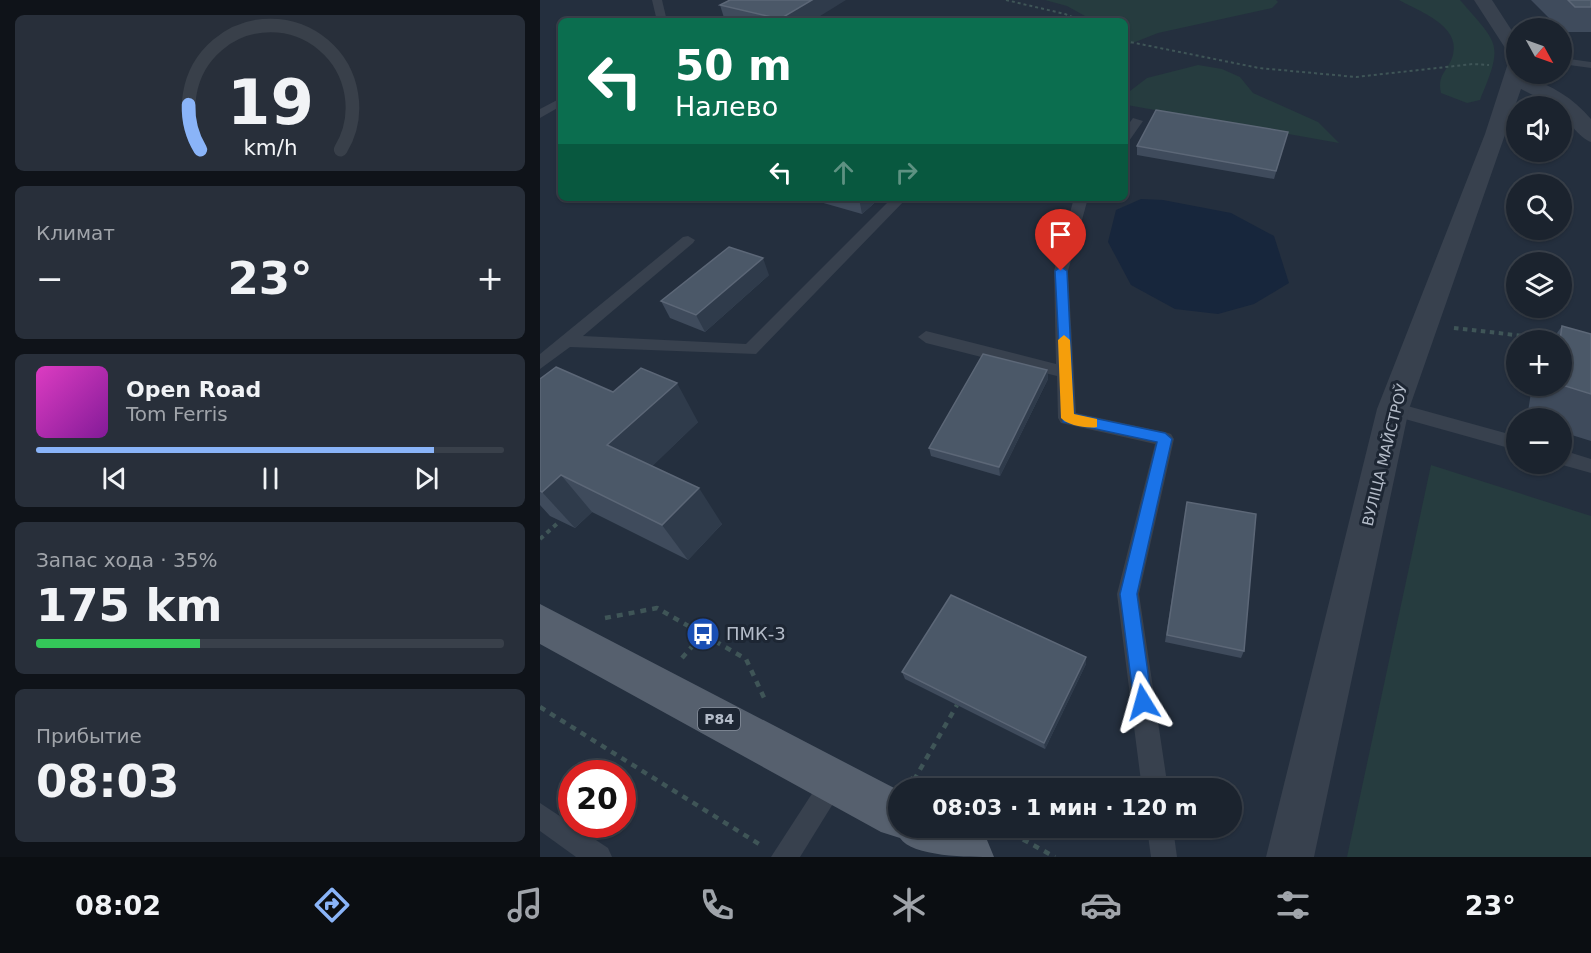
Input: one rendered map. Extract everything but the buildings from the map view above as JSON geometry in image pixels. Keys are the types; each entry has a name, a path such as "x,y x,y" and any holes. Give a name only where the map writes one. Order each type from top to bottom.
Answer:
{"main road":[{"name":"Р84","path":"540,623 888,810"},
{"path":"937,838 970,857"}],"street":[{"path":"1483,0 1506,45"},
{"name":"ВУЛІЦА МАЙСТРОЎ","path":"1290,857 1393,409 1496,134 1510,84"},
{"path":"1537,84 1576,112 1591,135"}],"lane":[{"path":"657,0 661,18"},
{"path":"1572,62 1591,65"},
{"path":"540,114 558,103"},
{"path":"1128,134 1137,122"},
{"path":"566,341 750,350 897,201"},
{"path":"1080,201 1061,271 1068,418 1165,439 1128,594 1153,778"},
{"path":"540,363 688,240"},
{"path":"926,338 1066,372"},
{"path":"1393,409 1506,440"},
{"path":"1572,460 1591,466"},
{"path":"777,854 835,781"},
{"path":"540,816 599,857"},
{"path":"1161,838 1164,857"}],"path":[{"path":"1006,0 1075,18"},
{"path":"1128,42 1259,68 1356,77 1473,64 1506,65"},
{"path":"1424,324 1506,334"},
{"path":"540,538 560,521"},
{"path":"593,613 604,619 657,608 746,659"},
{"path":"915,778 957,705"},
{"path":"540,707 777,854"},
{"path":"1020,838 1055,857"}],"green space":[{"path":"1045,0 1276,0 1278,2 1272,8 1158,33 1128,45 1128,18 1089,18 1067,6"},
{"path":"1399,0 1460,0 1483,27 1490,36 1495,55 1480,100 1467,103 1441,93 1440,81 1453,55 1454,44 1451,35 1436,20"},
{"path":"1198,65 1222,69 1240,77 1253,93 1318,122 1339,143 1128,105 1130,91 1147,78"},
{"path":"1431,465 1591,516 1591,857 1347,857"}],"water":[{"path":"1141,199 1163,200 1231,213 1274,236 1289,283 1254,304 1218,314 1175,309 1131,285 1108,242 1116,210"}],"slow traffic":[{"path":"1064,340 1068,418 1092,423"}],"place":[{"name":"ПМК-3","path":"703,634"}],"route":[{"path":"1061,271 1068,418 1165,439 1128,594 1143,702"}]}
